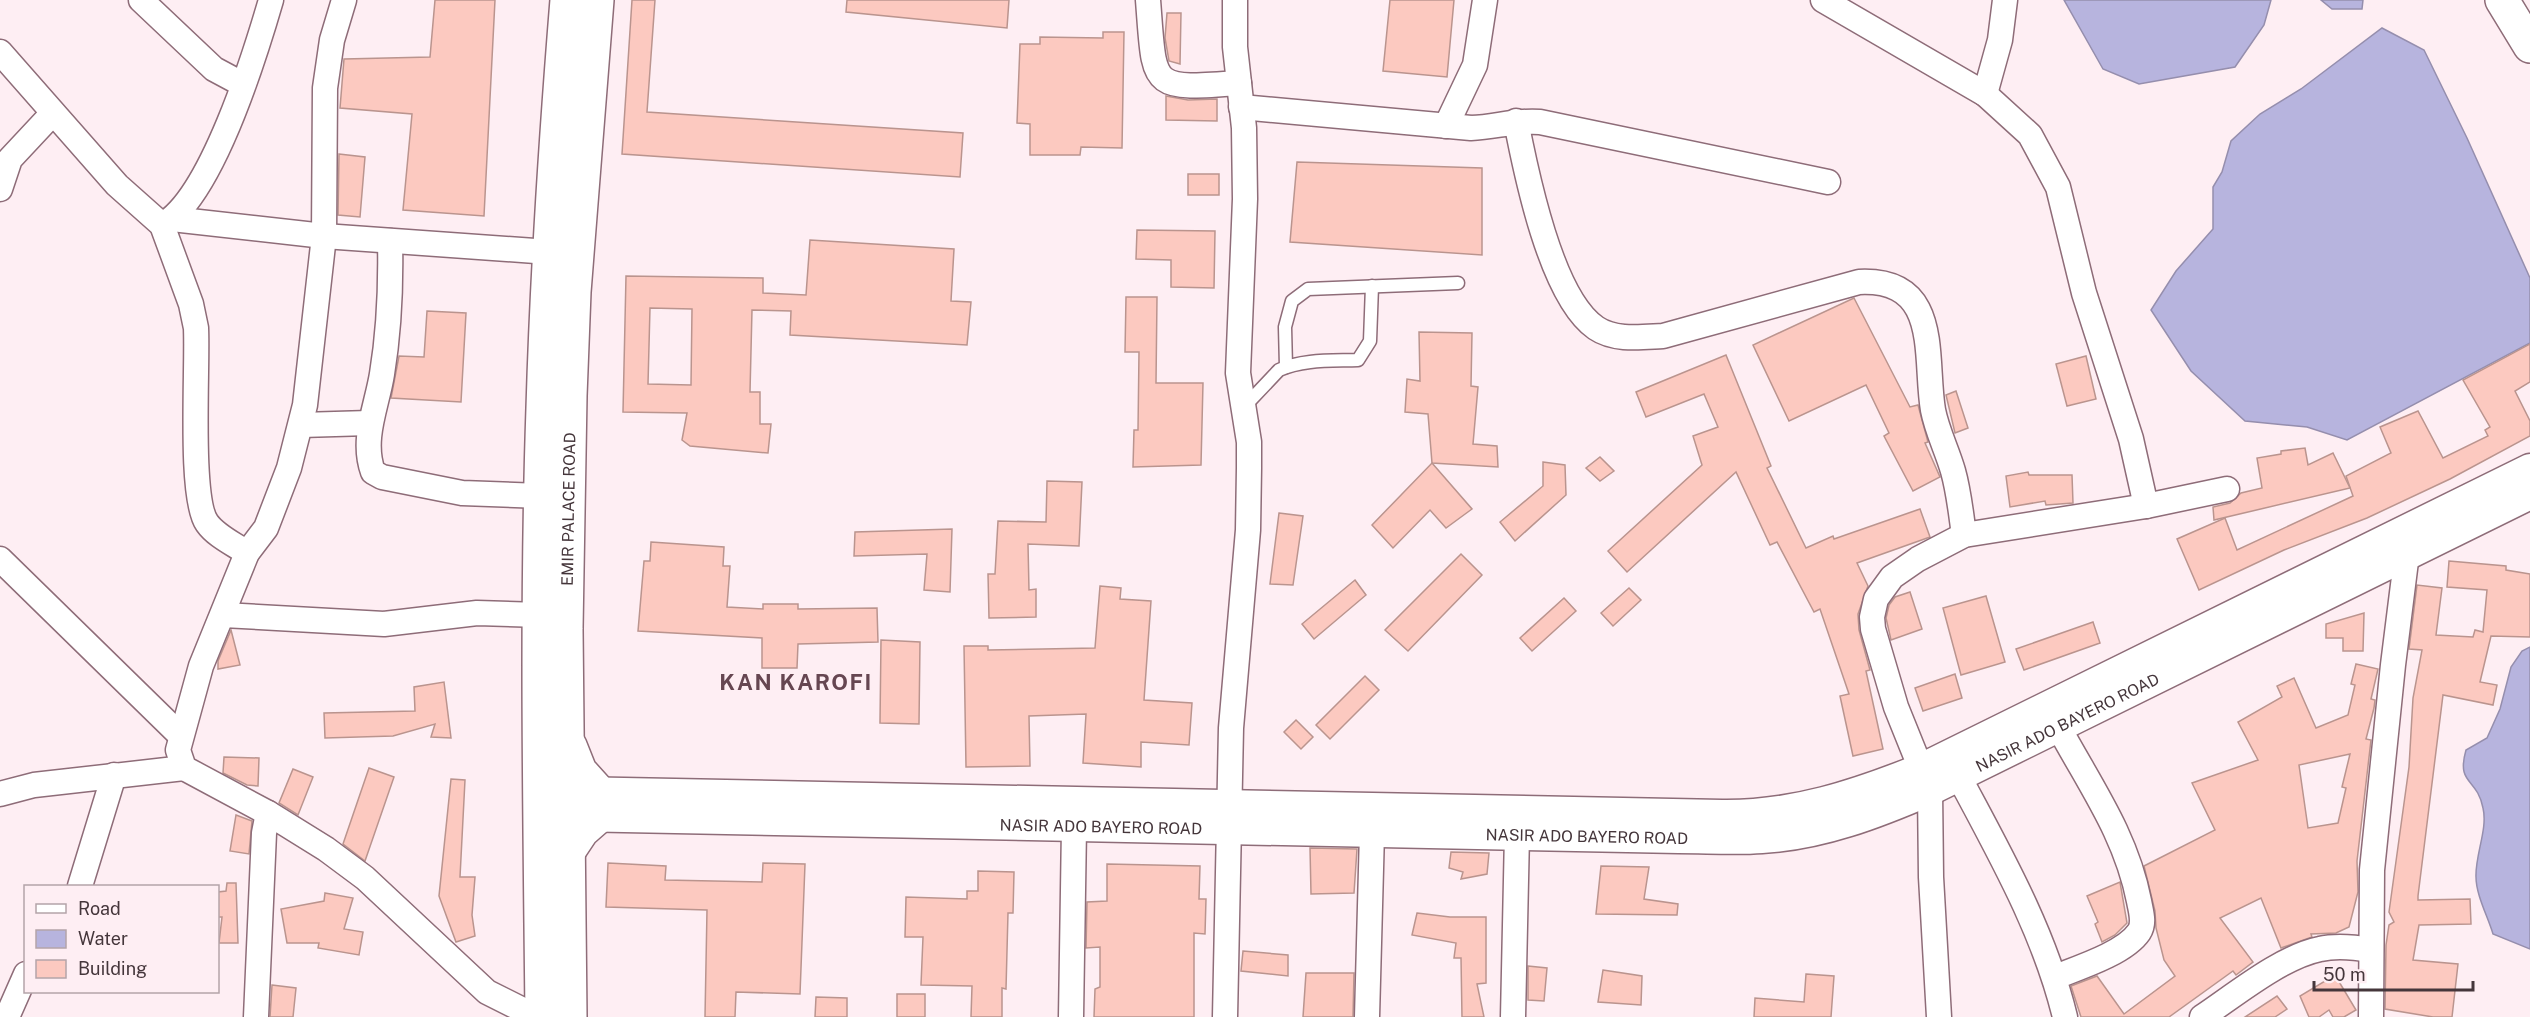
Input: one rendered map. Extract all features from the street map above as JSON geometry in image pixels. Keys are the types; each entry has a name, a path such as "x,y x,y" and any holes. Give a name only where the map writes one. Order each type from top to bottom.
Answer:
{"main road":[{"name":"EMIR PALACE ROAD","path":"567,0 549,252 566,628 570,1017"},
{"name":"EMIR PALACE ROAD","path":"542,1017 569,804 540,615 541,496 574,280 597,0"},
{"path":"2502,0 2530,46"}],"street":[{"path":"142,0 214,69 242,84"},
{"path":"167,222 199,184 242,84 271,0"},
{"path":"184,768 178,750 201,666 247,553 266,528 289,468 301,425 311,358 324,236 325,88 332,40 344,0"},
{"path":"1148,0 1152,51 1156,69 1166,82 1183,87 1446,126 1491,127 1516,121 1540,123 1628,142 1677,149 1828,182"},
{"path":"1225,1017 1234,686 1248,530 1249,442 1238,373 1245,199 1235,0"},
{"path":"1446,126 1475,65 1485,0"},
{"path":"1823,0 1985,94 2030,135 2058,186 2084,293 2131,439 2146,506"},
{"path":"1985,94 2000,40 2005,0"},
{"path":"0,52 117,185 167,222 549,252"},
{"path":"0,189 10,159 53,113"},
{"path":"1516,121 1526,176 1550,253 1580,314 1597,328 1611,334 1632,337 1663,336 1859,282 1876,281 1894,287 1908,298 1918,308 1924,320 1933,386 1933,408 1953,471 1964,535"},
{"path":"167,222 196,328 197,481 201,510 214,531 247,553"},
{"path":"390,241 386,346 377,400 369,423 371,467 376,476 462,493 541,496"},
{"path":"301,425 369,423"},
{"path":"569,804 1229,817 1765,815 1926,780 2530,469"},
{"path":"1939,1017 1926,780 1896,707 1874,629 1874,607 1892,577 1918,559 1964,535 2146,506 2227,489"},
{"name":"NASIR ADO BAYERO ROAD","path":"569,804 1074,827 1229,817 1372,832 1760,839 1781,837 1851,820 1926,780 1959,777 2530,494"},
{"path":"2369,1016 2373,859 2407,553"},
{"path":"0,559 181,736"},
{"path":"223,615 384,624 477,613 540,615"},
{"path":"2055,977 2100,959 2125,945 2136,936 2143,923 2133,871 2124,846 2059,729"},
{"path":"0,794 34,785 184,768 268,813 326,849 365,878 487,992 537,1017"},
{"path":"80,885 114,776"},
{"path":"1959,777 2004,862 2055,977 2065,1017"},
{"path":"256,1017 264,833 268,813"},
{"path":"1071,1017 1074,827"},
{"path":"1367,1017 1372,832"},
{"path":"1513,1017 1517,834"},
{"path":"2202,1017 2293,958 2319,949 2353,947 2371,950"},
{"path":"7,1017 24,979"}],"lane":[{"path":"1286,367 1285,327 1292,301 1308,289 1458,283"},
{"path":"1244,407 1279,370 1286,367 1302,363 1358,360 1370,341 1372,286"}],"water":[{"path":"2064,0 2271,0 2264,25 2235,67 2139,84 2103,69"},
{"path":"2321,0 2363,0 2362,9 2332,9"},
{"path":"2382,28 2424,50 2467,138 2530,278 2530,343 2347,440 2307,427 2245,421 2191,371 2151,310 2176,271 2213,229 2213,187 2222,172 2231,141 2260,114 2301,89"},
{"path":"2530,647 2530,949 2493,934 2480,898 2476,869 2484,816 2480,798 2465,776 2464,761 2466,750 2487,738 2500,709 2511,667 2522,651"}],"building":[{"path":"435,0 495,0 484,216 403,210 412,114 340,108 344,59 430,57"},
{"path":"632,0 655,0 647,112 963,133 960,177 622,154"},
{"path":"847,0 1009,0 1007,28 846,12"},
{"path":"1390,0 1454,0 1447,77 1383,71"},
{"path":"1167,13 1181,13 1180,64 1169,61 1165,38"},
{"path":"1103,32 1124,32 1122,148 1081,147 1080,155 1030,155 1030,124 1017,123 1020,44 1040,44 1040,37 1103,38"},
{"path":"1166,96 1188,100 1217,99 1217,121 1166,120"},
{"path":"339,154 365,157 360,217 338,215"},
{"path":"1297,162 1482,168 1482,255 1290,242"},
{"path":"1188,174 1219,174 1219,195 1188,195"},
{"path":"1137,230 1215,231 1214,288 1171,287 1171,260 1136,259"},
{"path":"810,240 954,249 951,301 971,302 967,345 790,335 791,311 752,310 750,392 760,392 760,424 771,424 768,453 690,446 682,440 687,413 623,412 626,276 763,278 763,293 806,295","holes":["650,308 692,309 691,385 648,384"]},
{"path":"1126,297 1157,297 1156,383 1203,383 1201,465 1133,467 1134,430 1138,430 1139,352 1125,352"},
{"path":"1854,298 1910,407 1918,405 1928,442 1925,443 1940,477 1913,491 1884,436 1889,433 1866,385 1789,421 1753,345"},
{"path":"427,311 466,313 461,402 391,398 399,356 424,357"},
{"path":"1419,332 1472,333 1471,386 1478,387 1473,444 1497,446 1498,467 1432,463 1428,414 1405,412 1407,379 1420,381"},
{"path":"2530,344 2530,382 2515,391 2530,421 2530,436 2450,479 2367,518 2284,550 2199,590 2177,539 2225,518 2237,550 2353,496 2346,476 2391,453 2380,427 2418,411 2443,458 2488,436 2485,430 2490,427 2463,380"},
{"path":"1726,355 1771,466 1767,468 1806,548 1833,536 1834,539 1920,509 1930,537 1857,563 1868,586 1858,614 1859,630 1870,670 1866,671 1883,749 1853,756 1840,696 1849,694 1820,609 1814,612 1777,542 1770,545 1736,472 1627,572 1608,551 1702,465 1693,436 1718,427 1704,394 1646,417 1636,392"},
{"path":"2086,356 2096,399 2067,406 2056,364"},
{"path":"1956,391 1968,428 1955,433 1946,395"},
{"path":"2305,448 2308,465 2333,453 2350,488 2214,520 2213,507 2230,503 2241,493 2262,488 2257,458 2281,454 2281,451"},
{"path":"1600,457 1614,471 1600,481 1586,468"},
{"path":"1543,462 1565,465 1566,495 1515,541 1500,522 1543,486"},
{"path":"1432,463 1472,509 1446,528 1430,510 1393,548 1372,525"},
{"path":"2028,472 2029,475 2072,475 2073,503 2046,505 2045,501 2010,507 2006,476"},
{"path":"1047,481 1082,482 1079,546 1028,544 1029,590 1036,589 1036,617 989,618 988,574 995,574 998,521 1046,522"},
{"path":"1279,513 1303,516 1293,585 1270,584"},
{"path":"952,529 950,592 924,590 927,554 854,556 855,532"},
{"path":"651,542 724,547 723,566 730,566 727,607 763,609 763,604 798,604 798,609 877,608 878,642 798,644 797,668 762,668 762,638 638,631 644,561 650,561"},
{"path":"1461,554 1482,575 1408,651 1385,630"},
{"path":"2449,561 2506,566 2506,570 2530,574 2530,637 2491,636 2480,682 2497,685 2493,705 2443,695 2418,900 2470,899 2471,924 2419,925 2413,960 2458,964 2452,1017 2433,1017 2385,1009 2386,945 2389,925 2394,922 2389,912 2409,767 2413,698 2422,650 2409,649 2417,585 2442,588 2436,635 2473,637 2475,630 2483,632 2487,590 2447,587"},
{"path":"1355,580 1366,595 1314,639 1302,624"},
{"path":"1100,586 1121,588 1120,599 1151,601 1144,700 1192,703 1189,745 1141,742 1141,767 1083,763 1086,714 1029,716 1030,766 966,767 964,646 988,646 988,650 1095,648"},
{"path":"1629,588 1641,600 1613,626 1601,613"},
{"path":"1910,592 1922,629 1891,640 1886,618 1889,605 1895,597"},
{"path":"1986,596 2005,662 1961,675 1943,608"},
{"path":"1564,598 1576,611 1532,651 1520,638"},
{"path":"2364,613 2363,651 2343,651 2343,638 2326,638 2326,624"},
{"path":"2093,622 2100,643 2024,670 2016,649"},
{"path":"231,630 240,665 218,669 218,661"},
{"path":"881,640 920,642 919,724 880,723"},
{"path":"2356,664 2378,669 2371,699 2375,700 2374,708 2366,739 2371,740 2357,861 2358,892 2349,927 2336,933 2311,934 2312,937 2281,948 2261,898 2220,918 2253,962 2236,975 2233,971 2169,1017 2081,1017 2071,986 2097,976 2124,1014 2175,976 2164,960 2144,866 2215,830 2192,783 2258,760 2238,722 2282,697 2277,686 2294,678 2316,728 2348,715 2355,685 2351,684","holes":["2350,754 2342,787 2346,788 2338,823 2308,828 2299,765"]},
{"path":"1955,674 1962,698 1923,711 1915,688"},
{"path":"1365,676 1379,690 1330,739 1316,725"},
{"path":"444,682 451,738 431,737 435,724 393,736 325,738 324,713 415,711 414,687"},
{"path":"1296,720 1313,737 1301,749 1284,732"},
{"path":"224,757 259,758 258,786 247,785 223,773"},
{"path":"369,768 394,777 365,861 343,844"},
{"path":"293,769 313,777 298,815 279,803"},
{"path":"451,779 465,780 460,877 475,877 472,915 475,936 456,942 439,896"},
{"path":"236,815 252,821 249,854 230,851"},
{"path":"1310,848 1357,849 1354,893 1311,894"},
{"path":"1451,852 1489,853 1487,874 1461,879 1463,872 1449,868"},
{"path":"608,863 666,866 665,880 762,882 763,863 805,864 800,994 736,992 735,1017 705,1017 707,910 606,907"},
{"path":"1107,864 1200,866 1199,899 1206,899 1205,934 1194,933 1194,1017 1094,1017 1095,989 1100,987 1100,947 1086,948 1087,902 1107,901"},
{"path":"1601,866 1649,867 1644,899 1678,904 1677,915 1596,914"},
{"path":"978,871 1014,872 1013,913 1008,913 1006,989 1002,988 1002,1017 971,1017 972,986 921,985 923,937 905,937 906,897 967,899 967,891 978,891"},
{"path":"2120,882 2127,923 2115,935 2102,942 2095,924 2098,922 2087,896"},
{"path":"227,883 236,883 238,943 219,943 222,917 219,917 219,892 226,891"},
{"path":"325,893 353,898 344,929 363,932 359,955 318,948 319,943 287,943 281,909 324,901"},
{"path":"1417,913 1450,917 1486,917 1486,983 1477,984 1484,1017 1462,1017 1461,958 1454,958 1456,943 1412,935"},
{"path":"1243,951 1288,955 1288,976 1241,971"},
{"path":"1528,966 1547,968 1544,1001 1528,1000"},
{"path":"1603,970 1642,976 1641,1005 1598,1002"},
{"path":"1306,973 1354,973 1353,1017 1303,1017"},
{"path":"1806,974 1834,976 1831,1017 1754,1017 1755,998 1804,1002"},
{"path":"2335,975 2356,1010 2344,1017 2333,1017 2329,1010 2319,1017 2309,1017 2300,996"},
{"path":"272,985 296,988 293,1017 270,1017"},
{"path":"897,994 925,994 925,1017 897,1017"},
{"path":"2277,996 2287,1009 2275,1017 2245,1017"},
{"path":"816,997 847,998 847,1017 815,1017"}],"district":[{"name":"KAN KAROFI","path":"796,682"}]}
